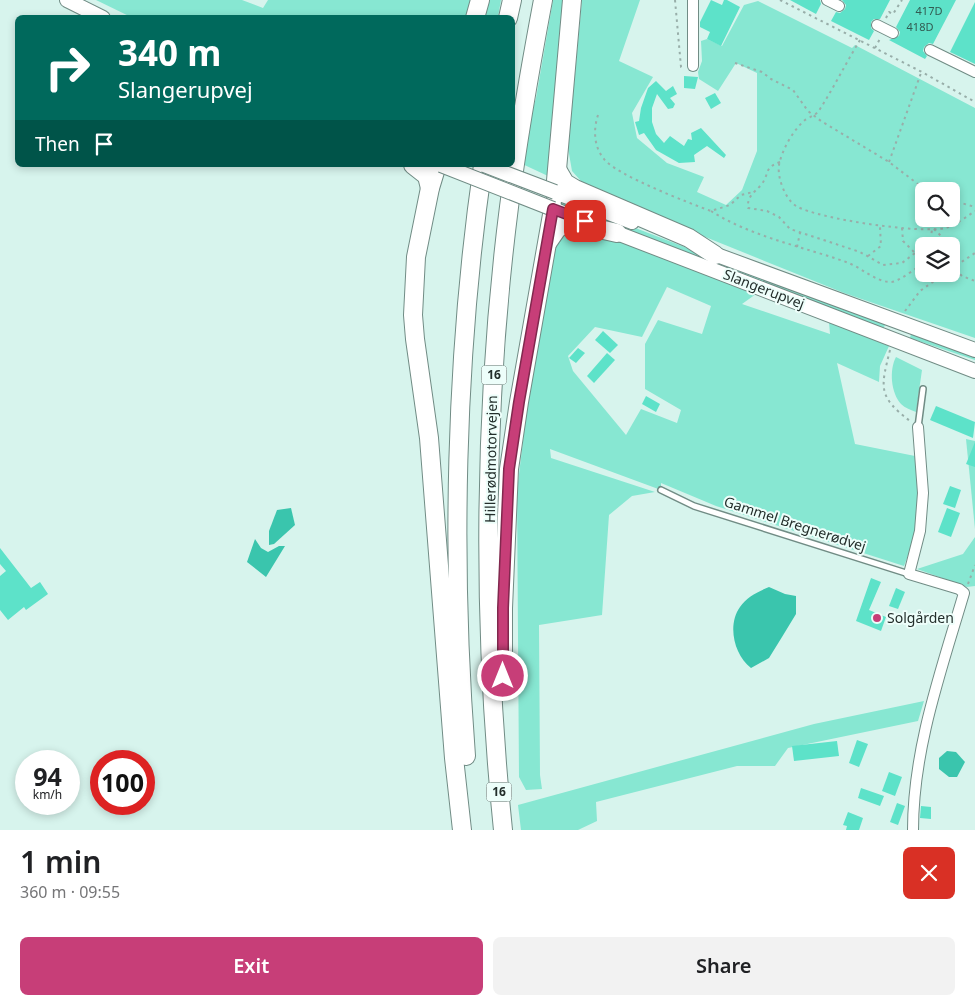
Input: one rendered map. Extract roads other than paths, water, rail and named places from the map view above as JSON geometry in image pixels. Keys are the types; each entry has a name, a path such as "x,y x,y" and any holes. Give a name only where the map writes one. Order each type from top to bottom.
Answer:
{"highway":[{"path":"476,15 480,0"},
{"path":"509,15 512,0"},
{"name":"Hillerødmotorvejen","path":"515,163 523,104 543,0"},
{"path":"495,753 502,710 503,608 509,469 558,171 572,0"},
{"path":"416,167 427,176 430,188"},
{"path":"436,167 430,188 416,257 413,315 429,438 454,758 462,830"},
{"name":"16","path":"472,830 465,753 458,608 457,516 460,419 469,289 484,167"},
{"name":"Hillerødmotorvejen","path":"503,830 495,753 488,608 491,419 499,297 515,167"},
{"path":"558,171 565,183 575,189 689,238 715,255"},
{"path":"546,244 557,229 568,222 617,233"}],"main road":[{"path":"67,0 97,15"},
{"path":"447,167 554,200"},
{"path":"488,167 554,200"},
{"name":"Slangerupvej","path":"554,200 617,233 975,370"},
{"name":"Slangerupvej","path":"554,200 715,255 975,350"},
{"path":"922,349 975,363"}],"street":[{"path":"692,66 693,0"},
{"path":"827,0 839,6"},
{"path":"930,50 975,72"},
{"path":"909,574 920,531 924,493 918,427"},
{"name":"Gammel Bregnerødvej","path":"909,574 959,589 964,594 937,684 920,754 913,798 913,830"}],"lane":[{"path":"918,427 923,389"},
{"name":"Gammel Bregnerødvej","path":"661,490 694,506 909,574"}],"place":[{"name":"Solgården","path":"877,618"}]}
